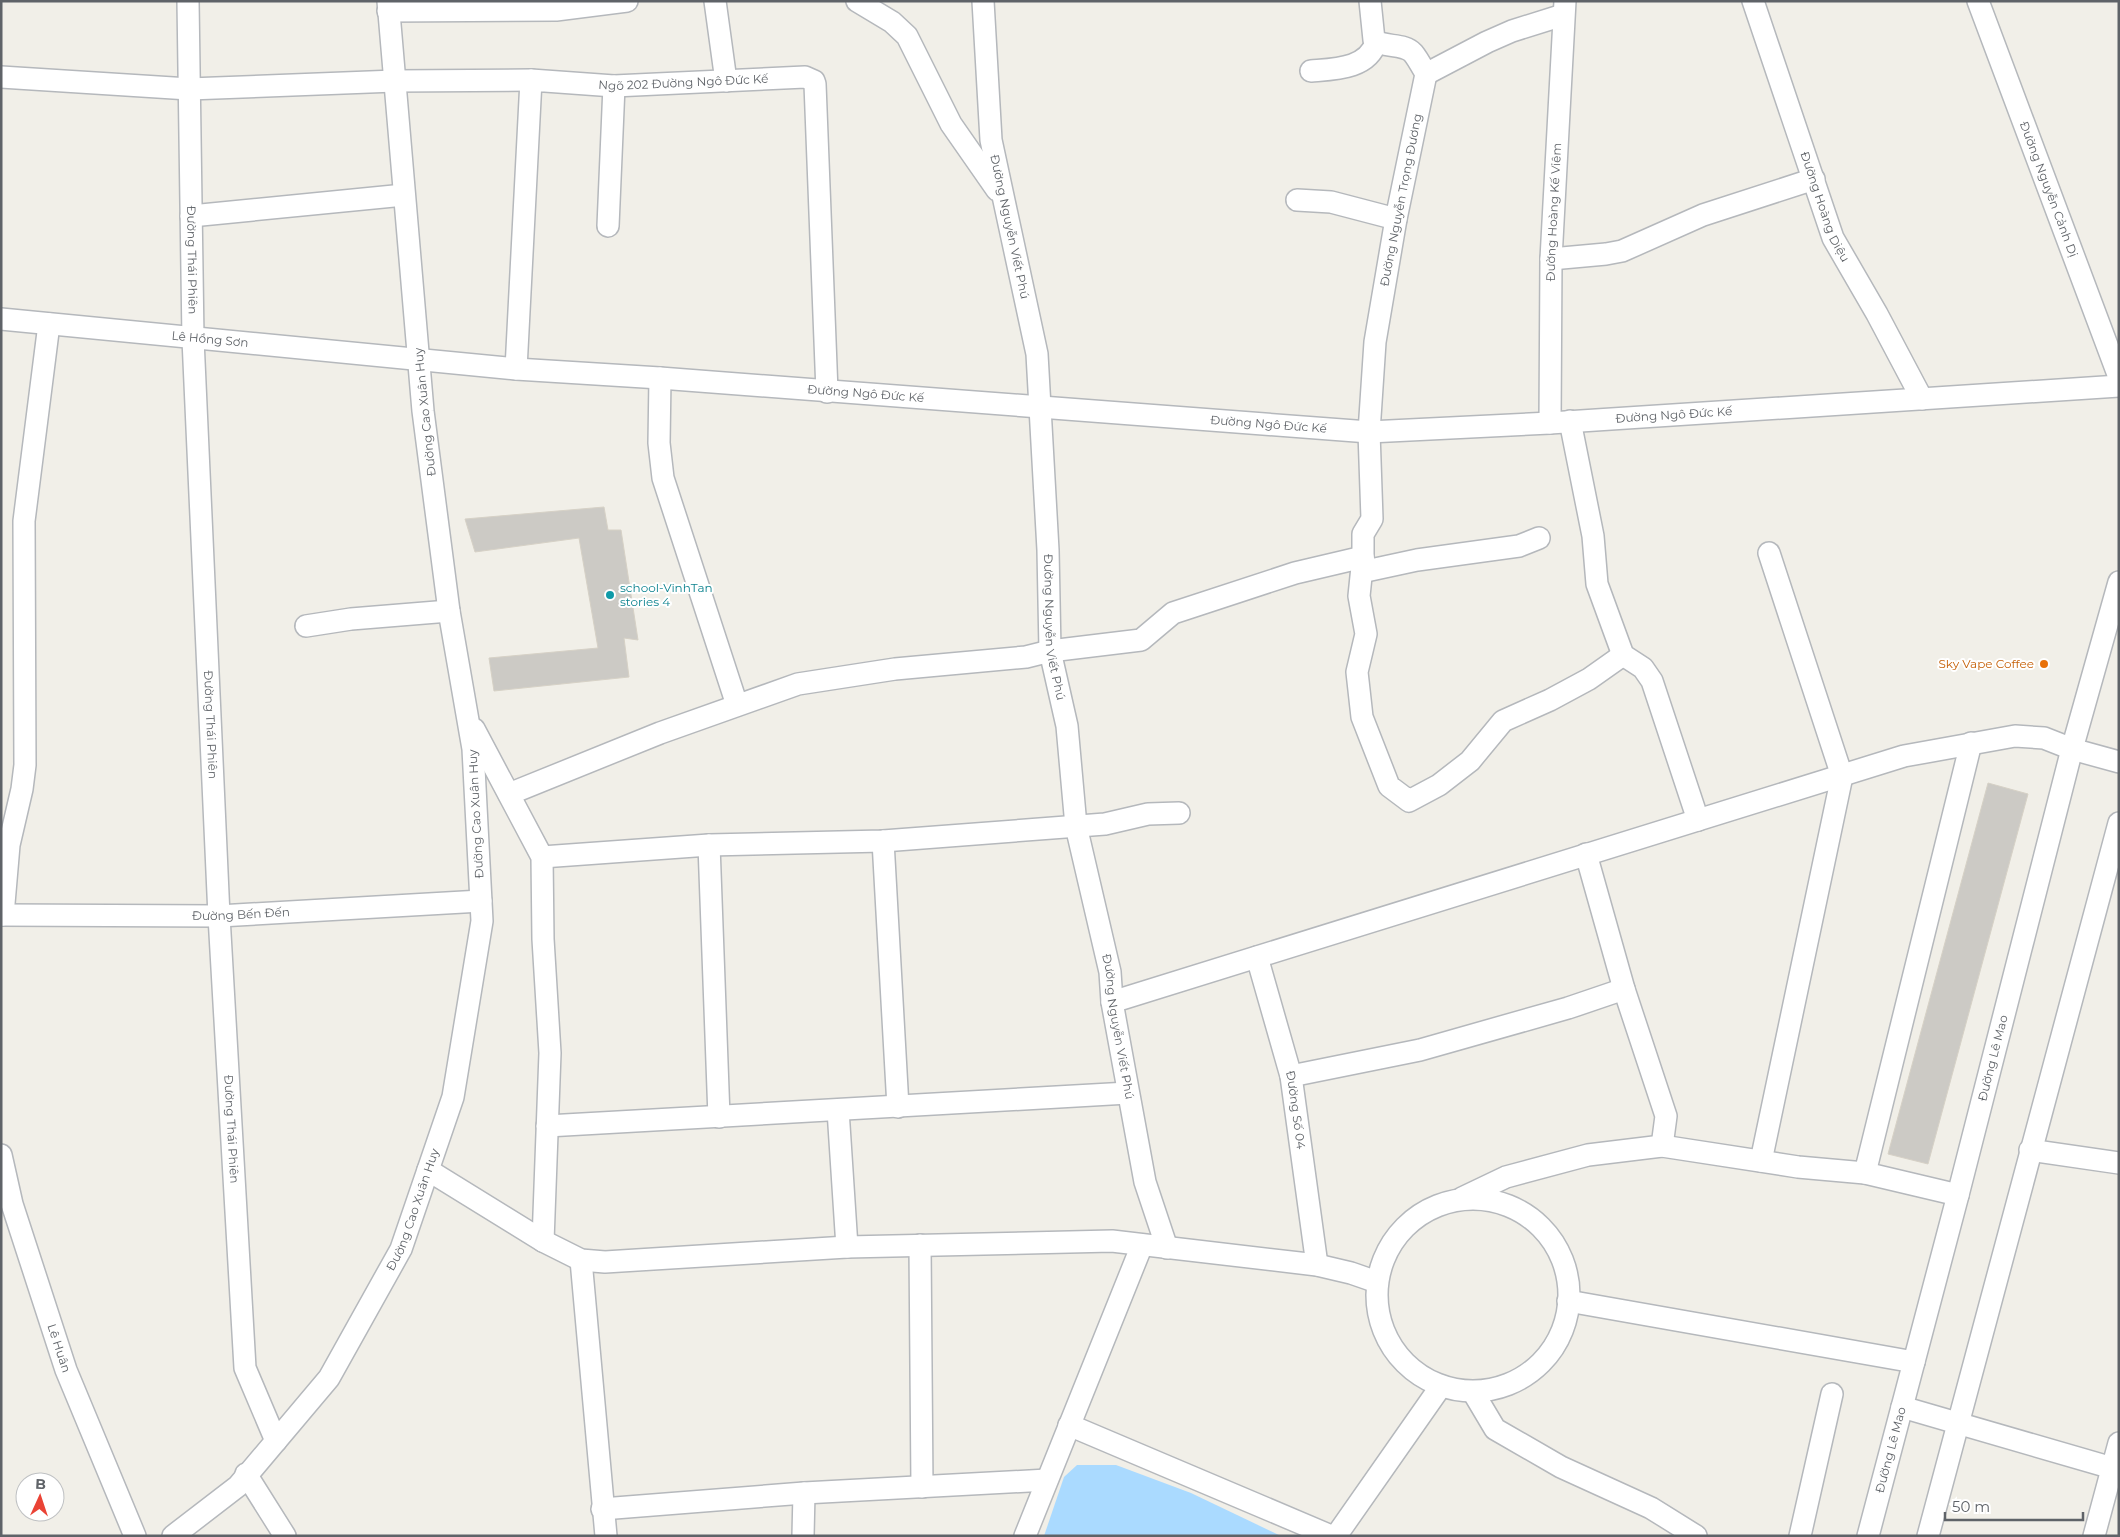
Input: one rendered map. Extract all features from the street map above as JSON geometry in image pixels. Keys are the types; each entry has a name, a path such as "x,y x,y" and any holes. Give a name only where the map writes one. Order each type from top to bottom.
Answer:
{"street":[{"name":"Đường Thái Phiên","path":"188,1 193,339 219,916 245,1368 276,1441"},
{"path":"388,6 556,10 627,1"},
{"path":"716,1 726,81"},
{"path":"857,1 892,22 907,36 951,124 1002,196"},
{"name":"Đường Nguyễn Viết Phú","path":"982,1 991,140 1037,354 1048,550 1050,651 1067,726 1076,826 1110,972 1112,1002 1145,1182 1167,1248"},
{"path":"1311,71 1346,68 1366,57 1374,50 1376,42 1373,38 1370,1"},
{"name":"Đường Hoàng Diệu","path":"1753,1 1839,250 1877,314 1922,400"},
{"name":"Đường Nguyễn Cảnh Dị","path":"1978,1 2119,377"},
{"name":"Đường Cao Xuân Huy","path":"173,1536 238,1486 246,1474 329,1378 402,1249 453,1097 482,921 473,750 448,611 424,421 388,6"},
{"path":"1376,42 1408,49 1413,52 1426,74 1487,42 1564,8"},
{"name":"Đường Hoàng Kế Viêm","path":"1564,8 1551,260 1560,422 1593,536 1598,584 1623,654"},
{"name":"Đường Nguyễn Trọng Đương","path":"1426,74 1396,219 1375,342 1369,432 1372,519 1363,534 1359,596 1366,634 1357,672 1362,717 1389,786 1410,801 1439,785 1470,761 1503,720 1550,700 1589,679 1623,654"},
{"name":"Ngõ 202 Đường Ngô Đức Kế","path":"1,77 189,89 395,81 531,80 614,86 805,77 814,81 815,84 827,392"},
{"path":"516,369 531,80"},
{"path":"608,226 614,86"},
{"path":"1551,260 1622,251 1702,215 1814,179"},
{"path":"191,216 404,194"},
{"path":"1297,200 1331,202 1396,219"},
{"name":"Lê Hồng Sơn","path":"1,319 419,361"},
{"path":"2,915 9,846 22,789 25,765 24,522 49,324"},
{"name":"Đường Ngô Đức Kế","path":"419,361 1369,432 1922,400 2119,386"},
{"path":"660,378 659,443 663,478 738,705"},
{"path":"509,794 660,733 798,684 896,669 1026,657 1050,651 1141,640 1173,613 1295,573 1363,557 1366,572 1417,560 1519,546 1539,538"},
{"path":"1761,1162 1842,776 1769,553"},
{"name":"Đường Lê Mao","path":"1868,1536 2072,750 2119,582"},
{"path":"306,626 448,611"},
{"path":"1623,654 1644,668 1652,681 1698,820"},
{"path":"468,718 542,857 543,939 550,1053 543,1241"},
{"path":"1112,1002 1904,756 2015,736 2044,738 2072,750 2119,762"},
{"path":"1865,1173 1971,743"},
{"path":"542,857 709,845 883,840 1105,824 1148,814 1179,813"},
{"path":"1928,1536 2119,823"},
{"path":"883,840 898,1107"},
{"path":"709,845 719,1117"},
{"path":"1586,854 1624,989 1666,1116 1662,1146"},
{"name":"Đường Bến Đến","path":"2,915 219,916 481,901"},
{"name":"Đường Số 04","path":"1256,957 1291,1076 1317,1265"},
{"path":"1291,1076 1420,1050 1624,989"},
{"path":"547,1126 1128,1093"},
{"path":"838,1110 847,1247"},
{"path":"1457,1200 1488,1200 1517,1210 1542,1228 1560,1252 1569,1283 1568,1316 1556,1346 1534,1370 1505,1386 1473,1392 1440,1386 1412,1370 1390,1345 1378,1315 1377,1282 1386,1253 1404,1228 1428,1210 1457,1200 1506,1177 1588,1154 1662,1146 1798,1167 1865,1173 1958,1195"},
{"path":"2030,1150 2119,1163"},
{"name":"Lê Huân","path":"1,1155 7,1201 66,1370 135,1536"},
{"path":"428,1170 543,1241 581,1260 605,1262 847,1247 1112,1241 1317,1265 1351,1273 1377,1282"},
{"path":"920,1245 922,1487"},
{"path":"1024,1536 1142,1245"},
{"path":"581,1260 602,1509 606,1536"},
{"path":"1568,1301 1914,1362"},
{"path":"1336,1536 1440,1386"},
{"path":"1473,1392 1495,1429 1561,1467 1651,1508 1696,1536"},
{"path":"1800,1536 1832,1394"},
{"path":"1902,1407 2115,1470"},
{"path":"1069,1425 1331,1536"},
{"path":"2094,1536 2115,1470 2119,1443"},
{"path":"246,1474 285,1536"},
{"path":"602,1509 804,1493 1047,1480"},
{"path":"803,1536 804,1493"}],"water":[{"path":"1077,1465 1116,1465 1191,1493 1281,1536 1044,1536 1064,1477"}],"building":[{"name":"school-VinhTan stories 4","path":"604,507 608,530 621,530 638,640 624,638 629,677 494,691 489,658 598,648 579,538 475,552 465,519"},
{"path":"1988,783 2028,794 1928,1164 1888,1154"}],"place":[{"name":"school-VinhTan stories 4","path":"610,595"},
{"name":"Sky Vape Coffee","path":"2044,664"}]}
